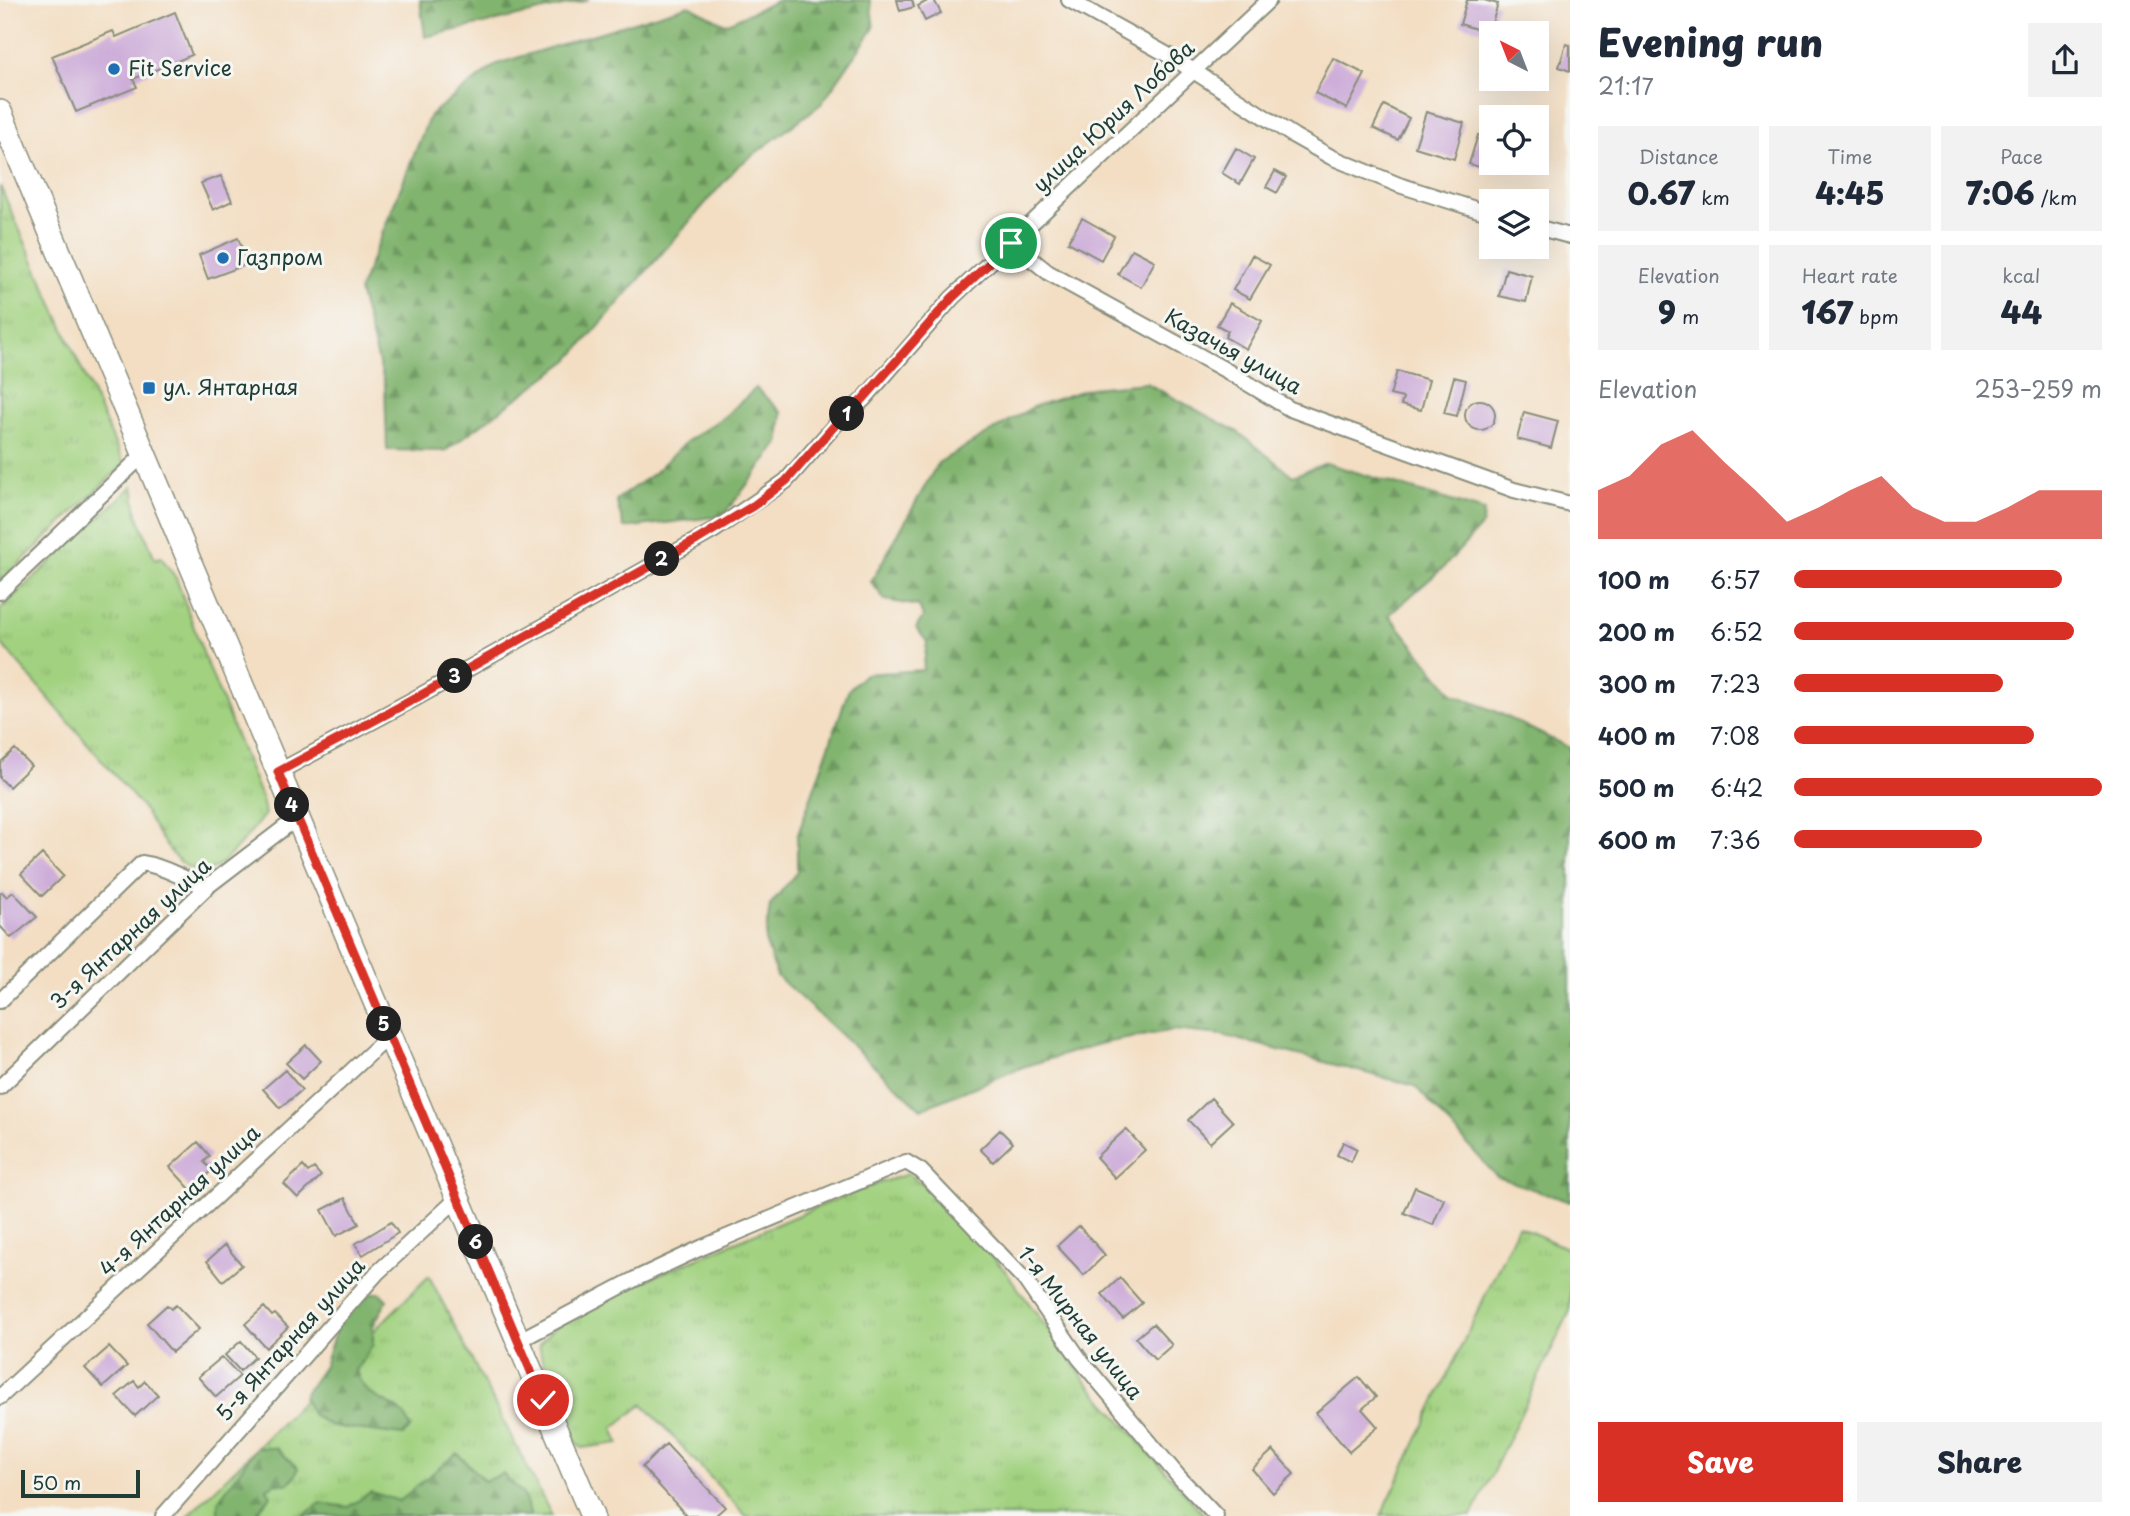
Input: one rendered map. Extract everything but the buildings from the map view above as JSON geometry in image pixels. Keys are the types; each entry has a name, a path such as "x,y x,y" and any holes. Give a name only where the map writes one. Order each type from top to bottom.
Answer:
{"main road":[{"path":"0,112 592,1516"}],"street":[{"path":"1069,0 1193,71 1331,157 1399,185 1479,210"},
{"name":"улица Юрия Лобова","path":"278,772 416,698 697,540 753,506 786,481 952,298 1269,0"},
{"path":"1549,230 1570,236"},
{"name":"Казачья улица","path":"1011,243 1049,273 1290,409 1514,490 1570,504"},
{"path":"0,592 144,454"},
{"name":"3-я Янтарная улица","path":"0,1087 208,886 297,818"},
{"name":"3-я Янтарная улица","path":"0,1002 142,863 157,865 191,882 208,886"},
{"name":"4-я Янтарная улица","path":"0,1397 389,1035"},
{"name":"1-я Мирная улица","path":"518,1341 635,1279 703,1247 906,1162 921,1171 1025,1280 1079,1358 1178,1476 1216,1516"},
{"name":"5-я Янтарная улица","path":"163,1516 377,1273 458,1198"}],"green space":[{"path":"420,0 589,0 425,37"},
{"path":"779,0 870,0 874,28 821,104 737,167 569,360 445,451 387,450 385,385 359,291 430,115 497,64 689,5 725,24"},
{"path":"0,186 124,464 0,582"},
{"path":"1146,383 1238,432 1293,476 1326,463 1484,511 1483,524 1444,567 1389,615 1453,694 1570,748 1570,1202 1497,1177 1415,1086 1222,1035 1173,1030 1099,1044 1023,1067 921,1109 777,976 765,941 770,905 797,872 797,837 849,689 865,674 923,670 927,642 916,628 923,617 919,606 885,600 871,582 938,463 1033,407 1090,388"},
{"path":"756,388 782,413 779,443 723,516 624,528 616,500 654,473 686,442 725,416"},
{"path":"133,486 137,514 155,559 161,557 176,578 262,800 265,814 232,854 211,870 189,868 179,861 154,828 143,808 0,642 0,609"},
{"path":"908,1174 927,1187 1003,1268 1086,1381 1205,1516 746,1516 643,1404 613,1428 619,1443 582,1448 577,1444 542,1359 539,1344 554,1328 641,1282 822,1205"},
{"path":"1518,1226 1570,1250 1570,1311 1472,1516 1381,1516"},
{"path":"429,1276 552,1516 188,1516"},
{"path":"371,1293 380,1293 387,1300 373,1326 373,1345 356,1370 359,1380 369,1392 405,1416 411,1428 403,1435 331,1426 312,1414 303,1396 324,1366 340,1317"},
{"path":"256,1448 276,1448 298,1468 295,1477 287,1484 276,1483 267,1488 271,1496 258,1511 262,1516 218,1516 218,1501"},
{"path":"457,1453 484,1481 503,1474 523,1494 531,1516 303,1516 320,1503 348,1507 371,1492 399,1501"}],"place":[{"name":"Fit Service","path":"114,69"},
{"name":"Газпром","path":"223,258"},
{"name":"ул. Янтарная","path":"149,388"}],"route":[{"path":"543,1400 278,772 416,698 753,506 786,481 952,298 1011,243"}]}
